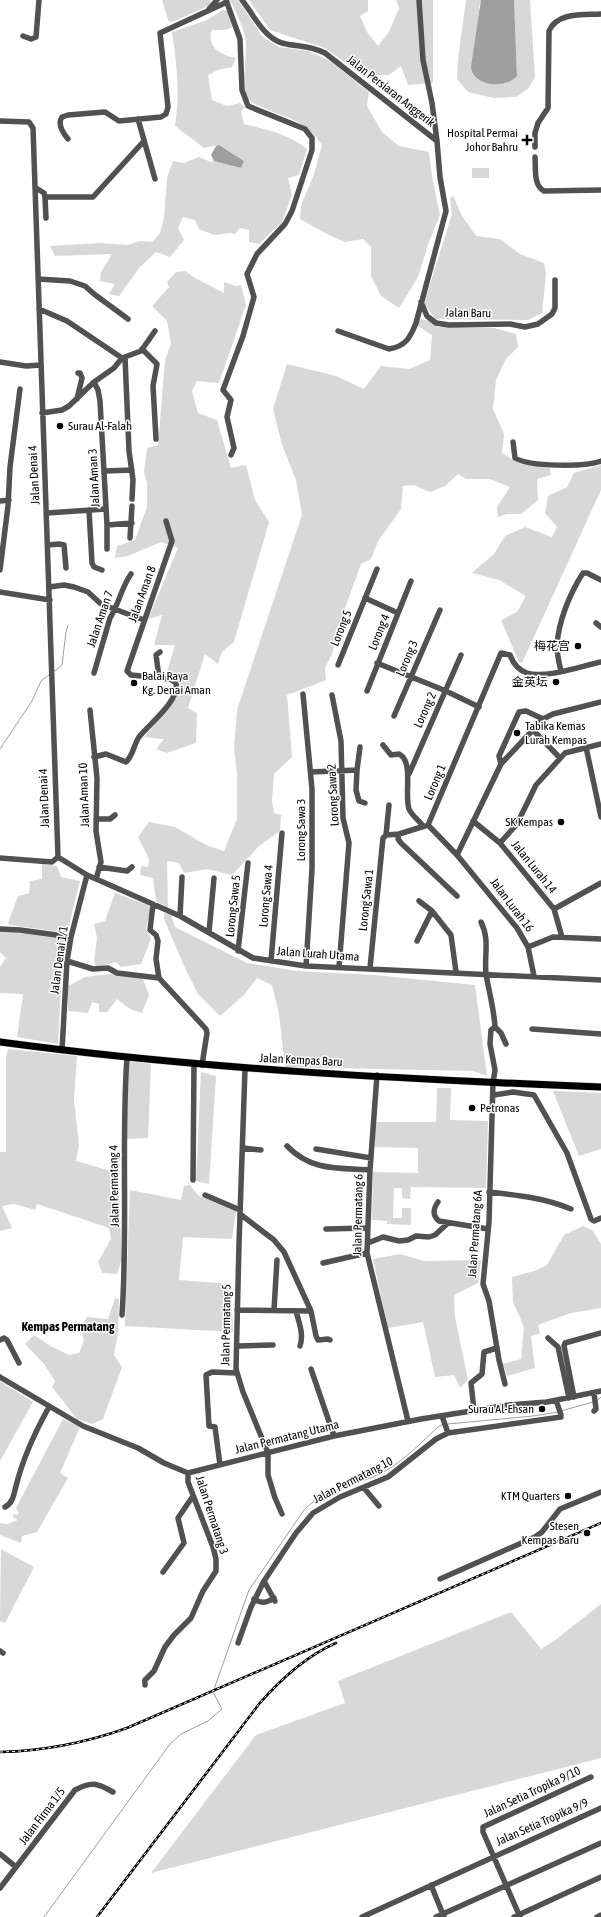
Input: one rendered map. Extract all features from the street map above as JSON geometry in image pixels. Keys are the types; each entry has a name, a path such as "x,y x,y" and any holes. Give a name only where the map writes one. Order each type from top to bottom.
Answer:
{"main road":[{"name":"Jalan Kempas Baru","path":"0,1042 202,1065 493,1083 601,1087"}],"street":[{"path":"23,36 31,39 36,37 40,0"},
{"path":"206,12 217,0"},
{"name":"Jalan Persiaran Anggerik","path":"242,0 268,36 283,43 313,47 325,53 437,141 440,177 446,211 411,337 406,344 389,348 338,331"},
{"path":"420,0 423,60 432,104 437,141"},
{"path":"68,139 62,132 60,123 62,117 68,115 102,111 119,121 161,117 167,112 160,33 227,1 240,39 242,90 245,102 248,106 257,111 305,129 312,138 312,150 292,212 285,224 257,254 247,274 254,297 223,390 231,400 227,417 234,448 231,456"},
{"path":"535,147 535,133 538,123 548,108 549,32 551,25 562,17 601,14"},
{"path":"138,119 155,179"},
{"name":"Jalan Denai 4","path":"0,121 29,122 33,125 58,857"},
{"path":"45,197 93,197 144,142"},
{"path":"535,157 537,183 539,188 544,191 601,190"},
{"path":"36,188 44,193 46,218"},
{"path":"38,279 70,281 85,286 128,319"},
{"name":"Jalan Baru","path":"420,302 427,316 436,323 449,325 510,324 525,327 538,324 552,314 555,308 555,280"},
{"path":"39,309 67,321 124,357"},
{"path":"42,413 62,410 77,399 94,382 114,368 124,357 139,352 155,331"},
{"path":"142,349 157,364 153,386 156,440"},
{"path":"124,357 128,400 129,451 132,470 132,499"},
{"path":"0,362 26,366 40,365"},
{"path":"77,399 82,378 80,373 78,373"},
{"name":"Jalan Aman 3","path":"94,382 98,392 100,407 105,471 107,549"},
{"path":"0,570 9,500 10,467 20,389"},
{"path":"513,442 515,458 529,463 574,466 601,461"},
{"path":"105,471 132,470"},
{"path":"0,501 9,500"},
{"path":"130,538 132,506"},
{"path":"47,512 106,509"},
{"path":"90,510 92,563 94,567 102,570"},
{"name":"Jalan Aman 8","path":"158,677 131,675 128,673 127,669 172,541 166,521"},
{"path":"107,525 132,523"},
{"path":"48,544 64,545 66,568"},
{"name":"Lorong 5","path":"338,665 377,569"},
{"path":"601,580 586,572 580,577 568,603 558,632 557,648 561,670 601,662"},
{"name":"Jalan Aman 7","path":"94,673 106,631 124,584 130,574"},
{"name":"Lorong 4","path":"367,691 411,581"},
{"path":"49,587 64,585 74,587 88,592 101,604 144,620"},
{"path":"0,592 50,600"},
{"path":"365,598 398,613"},
{"name":"Lorong 3","path":"394,716 440,610"},
{"path":"94,757 106,754 126,762 138,739 169,704 176,687 175,682 170,679 158,677 156,655 160,652"},
{"name":"Lorong 1","path":"426,826 479,707 500,654 502,652 510,655 514,664 526,673 539,675 561,670"},
{"name":"Lorong 2","path":"426,826 410,811 406,799 406,787 409,774 461,655"},
{"path":"378,663 446,691 479,707"},
{"name":"Lorong Sawa 3","path":"303,694 312,789 312,869 306,966"},
{"name":"Lorong Sawa 2","path":"332,695 341,742 343,818 349,843 339,967"},
{"path":"457,854 501,764 533,730 542,718 552,714 601,702"},
{"name":"Jalan Aman 10","path":"90,710 97,778 96,819 101,862 96,879"},
{"path":"501,764 499,756 519,712 526,711 542,718"},
{"path":"533,730 560,758"},
{"path":"500,843 518,822 536,785 560,758 568,751 601,744"},
{"path":"383,745 391,755 401,755 409,774"},
{"path":"360,747 356,790 359,801 366,803"},
{"path":"586,747 601,817"},
{"path":"311,772 357,770"},
{"path":"594,787 601,785"},
{"name":"Lorong Sawa 1","path":"370,968 383,838 386,835 389,805"},
{"path":"96,819 110,819 115,815"},
{"name":"Jalan Lurah 14","path":"473,821 500,843 554,909 562,937"},
{"path":"386,835 399,834 426,826"},
{"name":"Jalan Lurah 16","path":"426,826 457,854 505,911 528,947 534,976"},
{"name":"Lorong Sawa 4","path":"271,961 282,832"},
{"path":"399,834 398,839 401,843 457,896"},
{"path":"0,858 52,862 58,857"},
{"name":"Jalan Lurah Utama","path":"58,857 87,875 180,916 247,956 306,966 601,980"},
{"name":"Lorong Sawa 5","path":"238,951 248,863"},
{"path":"99,867 127,871 132,867"},
{"name":"Jalan Denai 1/1","path":"62,1050 67,961 71,937 87,875"},
{"path":"180,916 182,878"},
{"path":"209,932 214,878"},
{"path":"554,909 601,883"},
{"path":"419,901 432,911 451,935 456,972"},
{"path":"154,904 150,930 156,936 158,941 156,959 159,978 206,1028 208,1033 202,1065"},
{"path":"417,941 432,911"},
{"path":"481,922 487,943 485,953 486,974 495,1027 501,1033 506,1044"},
{"path":"0,929 71,937"},
{"path":"528,947 550,938 562,937 601,939"},
{"path":"67,961 93,969 108,968 117,973 159,978"},
{"name":"Jalan Permatang 6A","path":"495,1027 491,1030 489,1037 495,1064 488,1229 483,1284 489,1301 505,1384"},
{"path":"532,1029 601,1034"},
{"name":"Jalan Permatang 4","path":"122,1315 125,1276 125,1203 123,1160 126,1057"},
{"path":"193,1180 194,1064"},
{"path":"245,1068 243,1148 261,1150"},
{"name":"Jalan Permatang 6","path":"377,1076 370,1170 367,1253 408,1421"},
{"path":"494,1095 513,1092 534,1095 567,1153 592,1219 594,1221 601,1218"},
{"path":"287,1146 311,1164 370,1170"},
{"name":"Jalan Permatang 5","path":"243,1148 240,1212 237,1373 243,1392 268,1453"},
{"path":"316,1149 371,1158"},
{"path":"489,1192 528,1196 560,1204 571,1209"},
{"path":"205,1195 240,1212 274,1240 284,1252 311,1311 318,1340 330,1340"},
{"path":"438,1202 433,1210 434,1215 439,1221 488,1229"},
{"path":"368,1243 382,1237 399,1241 408,1240 416,1236 429,1237 435,1235 448,1223"},
{"path":"326,1229 368,1228"},
{"path":"323,1263 367,1253"},
{"path":"274,1310 277,1260"},
{"path":"238,1310 311,1311"},
{"path":"296,1311 302,1332 300,1346"},
{"path":"571,1397 565,1343 601,1333"},
{"path":"0,1340 4,1338 7,1340 19,1363"},
{"path":"548,1338 558,1347 571,1397"},
{"path":"237,1346 273,1345"},
{"path":"474,1410 471,1383 482,1374 484,1352 497,1348"},
{"path":"311,1370 334,1436"},
{"path":"220,1465 215,1427 209,1426 206,1375 212,1372 237,1373"},
{"path":"0,1377 83,1426 138,1448 164,1463 188,1473"},
{"name":"Jalan Permatang Utama","path":"188,1473 334,1436 408,1421 442,1418 474,1410 594,1395 601,1391"},
{"path":"594,1395 595,1409"},
{"path":"442,1418 448,1431 561,1416 556,1400"},
{"path":"5,1507 12,1498 19,1473 34,1434 49,1407"},
{"name":"Jalan Permatang 10","path":"238,1643 254,1599 264,1581 296,1533 313,1513 340,1497 388,1477 448,1431"},
{"path":"268,1453 268,1475 282,1514"},
{"name":"Jalan Permatang 3","path":"145,1685 145,1680 154,1671 167,1644 191,1618 201,1595 216,1571 216,1559 213,1547 187,1480 188,1473"},
{"path":"364,1488 379,1506"},
{"path":"440,1579 535,1537 542,1532 560,1509 601,1492"},
{"path":"163,1572 184,1543 178,1518 193,1496"},
{"path":"254,1599 263,1603 274,1600 264,1581"},
{"name":"Jalan Setia Tropika 9/10","path":"493,1856 483,1832 483,1827 591,1777"},
{"name":"Jalan Firma 1/5","path":"0,1888 75,1790 90,1784 98,1784 113,1792"},
{"name":"Jalan Setia Tropika 9/9","path":"362,1917 601,1808"},
{"path":"436,1917 601,1843"},
{"path":"0,1854 16,1867"},
{"path":"493,1856 518,1916 601,1877"},
{"path":"431,1885 443,1915"},
{"path":"597,1917 601,1915"}],"shaded area":[{"path":"162,0 211,0 210,5 175,21 169,22"},
{"path":"230,0 238,0 263,37 279,47 308,51 330,61 369,92 367,106 382,132 399,146 429,152 440,215 429,242 418,277 399,308 381,296 371,276 371,247 363,239 345,242 300,219 301,206 314,174 322,145 316,136 303,125 250,101 245,90 246,43 244,32"},
{"path":"249,0 368,0 368,11 360,16 367,32 378,46 389,32 399,8 396,0 433,0 433,83 408,85 401,66 389,75 364,76 325,48 270,30"},
{"path":"466,0 481,0 479,8 517,76 514,0 530,0 535,77 528,89 516,97 494,98 468,92 457,79 458,59"},
{"path":"481,0 514,0 517,76 505,83 491,84 477,79 473,74 471,67"},
{"path":"223,10 228,11 232,27 226,30 212,30 211,42 220,53 236,58 232,67 218,70 208,75 212,100 227,106 240,103 245,107 241,112 244,124 285,136 307,149 299,175 288,178 292,195 282,222 259,244 249,242 249,230 240,228 235,234 230,233 214,235 199,229 195,220 183,217 178,228 184,240 170,257 156,252 140,267 119,296 109,294 115,284 100,281 101,272 112,254 55,256 50,246 100,243 128,245 140,241 152,242 160,233 164,218 167,178 173,161 184,163 199,157 211,162 214,161 241,167 244,161 219,145 204,148 175,126 177,114 177,79 172,32 207,20"},
{"path":"219,145 244,161 241,168 214,161 211,155 216,146"},
{"path":"472,168 489,168 489,178 472,178"},
{"path":"453,196 462,216 476,236 500,239 520,254 544,263 546,274 542,313 528,320 436,319 424,304 452,214 450,198"},
{"path":"185,271 224,293 224,282 236,286 241,285 246,305 219,383 197,381 192,391 198,413 217,420 231,468 246,465 255,500 269,522 234,642 222,652 218,664 205,654 188,708 197,713 196,743 167,753 156,749 164,739 144,737 169,709 181,684 167,672 175,645 154,645 162,615 148,619 178,548 161,542 128,556 115,558 117,546 135,540 147,507 147,483 144,472 147,448 158,445 165,361 171,343 167,321 152,306 169,287 167,282 176,272"},
{"path":"420,319 431,321 438,327 494,328 516,334 518,347 506,359 496,380 493,409 504,434 502,453 520,464 550,468 551,475 537,479 538,500 521,514 507,514 498,517 497,507 510,487 490,479 466,479 458,474 445,486 430,492 414,485 403,486 401,509 378,541 371,559 361,564 339,625 332,654 325,668 326,680 287,695 292,757 274,774 272,801 274,813 281,815 280,831 259,846 232,875 207,869 184,873 179,863 167,861 168,908 156,901 153,878 140,875 141,866 148,867 149,859 138,837 149,822 175,827 208,846 224,851 237,819 237,776 234,748 237,710 302,515 296,480 282,445 273,409 287,364 336,376 364,389 381,366 409,369 430,360 432,335 417,325"},
{"path":"601,465 601,490 522,663 519,662 501,620 517,612 526,596 499,580 472,573 494,554 505,536 525,527 552,537 557,527 545,513 548,496 567,487 574,473"},
{"path":"42,864 57,866 61,877 80,881 67,933 10,925 8,923 18,896 29,893 30,881 42,879"},
{"path":"115,893 148,905 150,909 146,929 151,939 141,964 121,967 116,962 96,967 94,961 97,938 94,924 105,921"},
{"path":"164,913 171,915 175,927 247,963 297,971 374,975 475,985 487,1076 473,1071 285,1067 279,1014 272,985 257,978 244,995 220,1016 198,994 164,919"},
{"path":"0,931 29,933 67,940 64,957 58,961 62,966 58,1044 17,1037 23,994 0,993 0,967 6,958 0,952"},
{"path":"110,974 143,979 149,995 142,1013 130,1009 117,999 107,1012 99,1012 99,1004 92,1002 88,1013 68,1011 68,986 85,977"},
{"path":"8,1049 77,1056 74,1100 79,1145 76,1161 118,1173 122,1259 117,1274 102,1273 98,1262 111,1239 109,1228 37,1204 35,1210 14,1204 2,1206 12,1228 0,1231 0,1152 6,1152 6,1057"},
{"path":"129,1061 151,1064 148,1138 126,1139"},
{"path":"201,1072 216,1076 209,1184 196,1181"},
{"path":"437,1088 451,1088 450,1120 488,1121 486,1188 411,1187 410,1199 402,1198 402,1188 394,1188 393,1218 402,1218 402,1208 411,1208 411,1225 387,1224 387,1221 372,1220 373,1172 418,1173 418,1148 375,1147 375,1122 436,1122"},
{"path":"553,1091 601,1093 601,1149 579,1156"},
{"path":"190,1185 198,1195 236,1211 232,1239 183,1237 179,1280 231,1284 233,1332 125,1326 130,1190 181,1200 184,1186"},
{"path":"583,1226 592,1230 601,1244 601,1308 571,1313 538,1325 540,1333 531,1336 535,1368 507,1376 503,1364 521,1359 524,1327 513,1302 512,1277 534,1271 547,1265 564,1235"},
{"path":"400,1254 424,1261 481,1260 478,1283 454,1295 455,1317 468,1380 460,1388 454,1375 435,1377 423,1322 388,1328 373,1259"},
{"path":"115,1298 119,1299 118,1333 114,1355 122,1367 103,1419 92,1424 77,1419 52,1387 55,1381 44,1364 25,1344 34,1335 52,1347 69,1355 79,1353 84,1341 81,1327 87,1317 108,1319"},
{"path":"0,1381 33,1402 0,1461"},
{"path":"63,1419 80,1427 60,1473 68,1478 37,1532 22,1536 21,1543 0,1535 0,1523 7,1524 18,1520 13,1517 13,1514 17,1515 19,1513 16,1508"},
{"path":"1,1549 34,1567 5,1623 0,1621"},
{"path":"601,1604 601,1758 151,1873 256,1735 345,1703 338,1681 511,1612 541,1649 554,1641"}],"waterway":[{"path":"55,671 62,665 68,625"},
{"path":"0,749 32,701 41,681 49,675"},
{"path":"598,1400 601,1397"},
{"path":"561,1411 593,1402"},
{"path":"448,1424 533,1416 558,1412"},
{"path":"44,1917 170,1744 181,1734 208,1721 222,1709 213,1692 249,1590 304,1510 322,1496 366,1480 387,1470 407,1456 443,1424"}],"railway":[{"path":"0,1752 32,1750 80,1742 127,1728 601,1523"},
{"path":"97,1917 259,1704 294,1669 325,1648 336,1643"}],"place":[{"name":"Hospital Permai Johor Bahru","path":"527,140"},
{"name":"Surau Al-Falah","path":"60,426"},
{"name":"梅花宫","path":"578,646"},
{"name":"金英坛","path":"556,682"},
{"name":"Balai Raya Kg. Denai Aman","path":"134,683"},
{"name":"Tabika Kemas Lurah Kempas","path":"517,733"},
{"name":"SK Kempas","path":"561,822"},
{"name":"Petronas","path":"472,1108"},
{"name":"Surau Al-Ehsan","path":"542,1409"},
{"name":"KTM Quarters","path":"568,1496"},
{"name":"Stesen Kempas Baru","path":"587,1533"}],"district":[{"name":"Kempas Permatang","path":"68,1326"}]}
